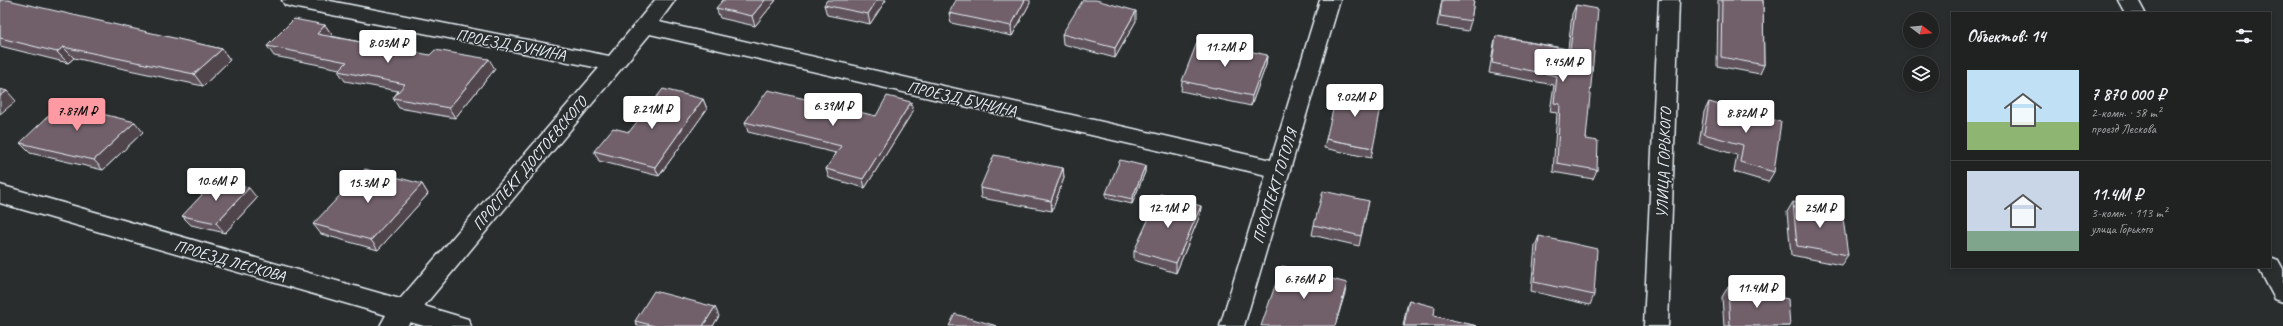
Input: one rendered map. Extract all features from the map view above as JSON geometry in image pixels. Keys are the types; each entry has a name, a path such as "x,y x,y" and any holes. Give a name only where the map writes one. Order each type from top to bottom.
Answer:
{"street":[{"name":"ПРОЕЗД БУНИНА","path":"292,0 612,64"},
{"name":"ПРОСПЕКТ ДОСТОЕВСКОГО","path":"399,318 666,0"},
{"name":"ПРОСПЕКТ ГОГОЛЯ","path":"1232,326 1330,0"},
{"name":"УЛИЦА ГОРЬКОГО","path":"1656,326 1669,0"},
{"path":"2128,0 2134,12"},
{"name":"ПРОЕЗД БУНИНА","path":"645,26 1279,170"},
{"name":"ПРОЕЗД ЛЕСКОВА","path":"0,194 399,318 459,326"},
{"path":"2271,268 2283,292"}],"building":[{"path":"0,0 8,0 222,49 194,74 63,47 57,52 0,38"},
{"path":"723,0 765,0 752,16 716,8"},
{"path":"827,0 877,0 868,14 824,5"},
{"path":"956,0 1025,0 1011,26 949,13"},
{"path":"1083,0 1096,0 1136,11 1115,48 1062,34"},
{"path":"1442,0 1474,0 1471,21 1440,16"},
{"path":"1722,0 1763,0 1764,65 1721,57"},
{"path":"1576,5 1598,9 1586,139 1598,141 1597,170 1557,163 1560,104 1554,103 1557,76 1492,63 1496,36 1570,50"},
{"path":"294,19 325,25 317,34 430,55 435,50 489,59 449,108 393,98 405,84 338,71 347,62 267,46"},
{"path":"1198,40 1267,55 1252,96 1182,81"},
{"path":"0,89 7,91 0,96"},
{"path":"663,89 703,99 655,167 594,151 613,128 629,132"},
{"path":"1338,89 1383,97 1373,148 1326,139"},
{"path":"768,90 876,116 887,96 911,102 863,179 826,169 841,146 745,122"},
{"path":"1709,102 1781,122 1774,172 1740,162 1743,145 1704,134"},
{"path":"61,104 135,122 94,160 20,143"},
{"path":"994,155 1063,168 1051,201 980,188"},
{"path":"1120,160 1145,166 1132,199 1106,193"},
{"path":"365,169 422,184 371,240 313,224"},
{"path":"215,181 249,188 216,223 182,216"},
{"path":"1323,191 1369,201 1361,236 1314,225"},
{"path":"1160,194 1201,206 1176,263 1134,251"},
{"path":"1793,202 1842,211 1848,255 1797,246"},
{"path":"1539,236 1597,249 1594,295 1534,282"},
{"path":"1282,266 1347,283 1335,326 1261,326"},
{"path":"1728,287 1788,299 1790,326 1730,326"},
{"path":"654,291 715,307 703,326 655,326 635,321"},
{"path":"1409,300 1435,307 1434,316 1477,326 1404,326"},
{"path":"955,314 997,326 949,326"}]}
